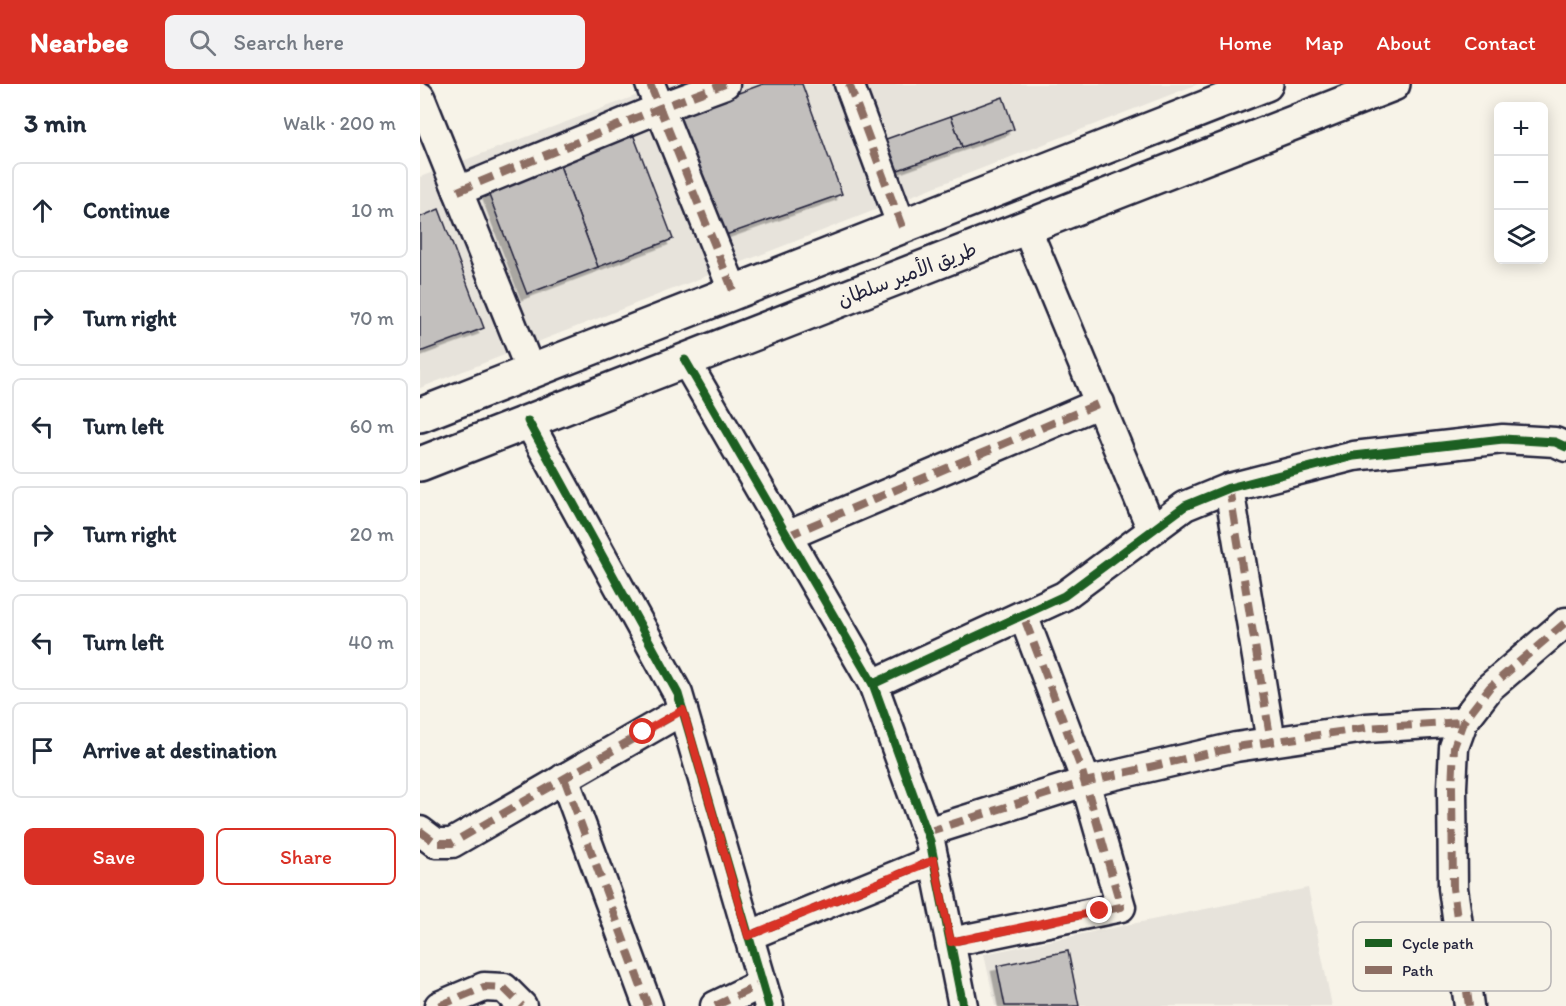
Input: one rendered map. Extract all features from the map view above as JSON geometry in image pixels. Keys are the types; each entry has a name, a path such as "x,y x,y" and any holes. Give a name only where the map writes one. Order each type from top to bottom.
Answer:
{"highway":[{"path":"420,415 1266,84"},
{"name":"طريق الأمير سلطان","path":"420,464 1026,227 1350,92 1394,84"}],"street":[{"path":"458,191 655,96 724,84"},
{"path":"849,84 902,227"},
{"path":"655,96 734,293"},
{"path":"420,97 531,372"},
{"path":"1026,227 1152,530"},
{"path":"685,360 873,684 927,832 963,1006"},
{"path":"787,536 1100,403"},
{"path":"528,422 678,694 765,995 715,1006"},
{"path":"873,684 1064,597 1185,506 1229,488 1354,456 1503,439 1555,442 1566,447"},
{"path":"1229,488 1271,742"},
{"path":"951,942 1121,907 1085,782 1023,615"},
{"path":"1458,922 1453,888 1452,787 1454,747 1463,722 1490,687 1566,622"},
{"path":"420,831 436,843 452,843 683,710"},
{"path":"927,832 1085,782 1236,747 1366,728 1463,722"},
{"path":"564,778 648,1006"},
{"path":"748,936 934,860"},
{"path":"439,1006 484,987 504,988 522,1006"},
{"path":"1467,991 1469,1006"}],"shaded area":[{"path":"667,84 1198,84 420,388 420,177"},
{"path":"1308,888 1332,1006 995,1006 984,954"}],"building":[{"path":"763,84 802,84 842,194 720,237 676,116"},
{"path":"1003,97 1014,129 962,147 951,116"},
{"path":"951,116 962,147 887,174 875,143"},
{"path":"633,134 673,239 598,267 559,163"},
{"path":"559,163 598,267 527,294 487,190"},
{"path":"439,209 484,328 420,352 420,217"},
{"path":"1068,951 1079,1006 1005,1006 997,966"}],"marked path":[{"path":"650,84 734,293"},
{"path":"458,191 660,108 725,84"},
{"path":"849,84 902,227"},
{"path":"787,536 1100,403"},
{"path":"1229,488 1271,742"},
{"path":"951,942 1121,907 1082,771 1023,615"},
{"path":"1458,922 1453,888 1452,787 1454,747 1463,722 1490,687 1566,622"},
{"path":"420,831 436,843 452,843 683,710"},
{"path":"927,832 1085,782 1236,747 1366,728 1463,722"},
{"path":"564,778 648,1006"},
{"path":"748,936 934,860"},
{"path":"715,1006 761,984"},
{"path":"439,1006 484,987 504,988 522,1006"},
{"path":"1467,991 1469,1006"}],"cycle path":[{"path":"685,360 873,684 930,841 963,1006"},
{"path":"528,421 678,694 769,1006"},
{"path":"873,684 1064,596 1185,506 1229,488 1354,456 1503,439 1555,442 1566,447"}],"route":[{"path":"643,732 683,710 748,936 934,860 951,942 1100,911"}]}
